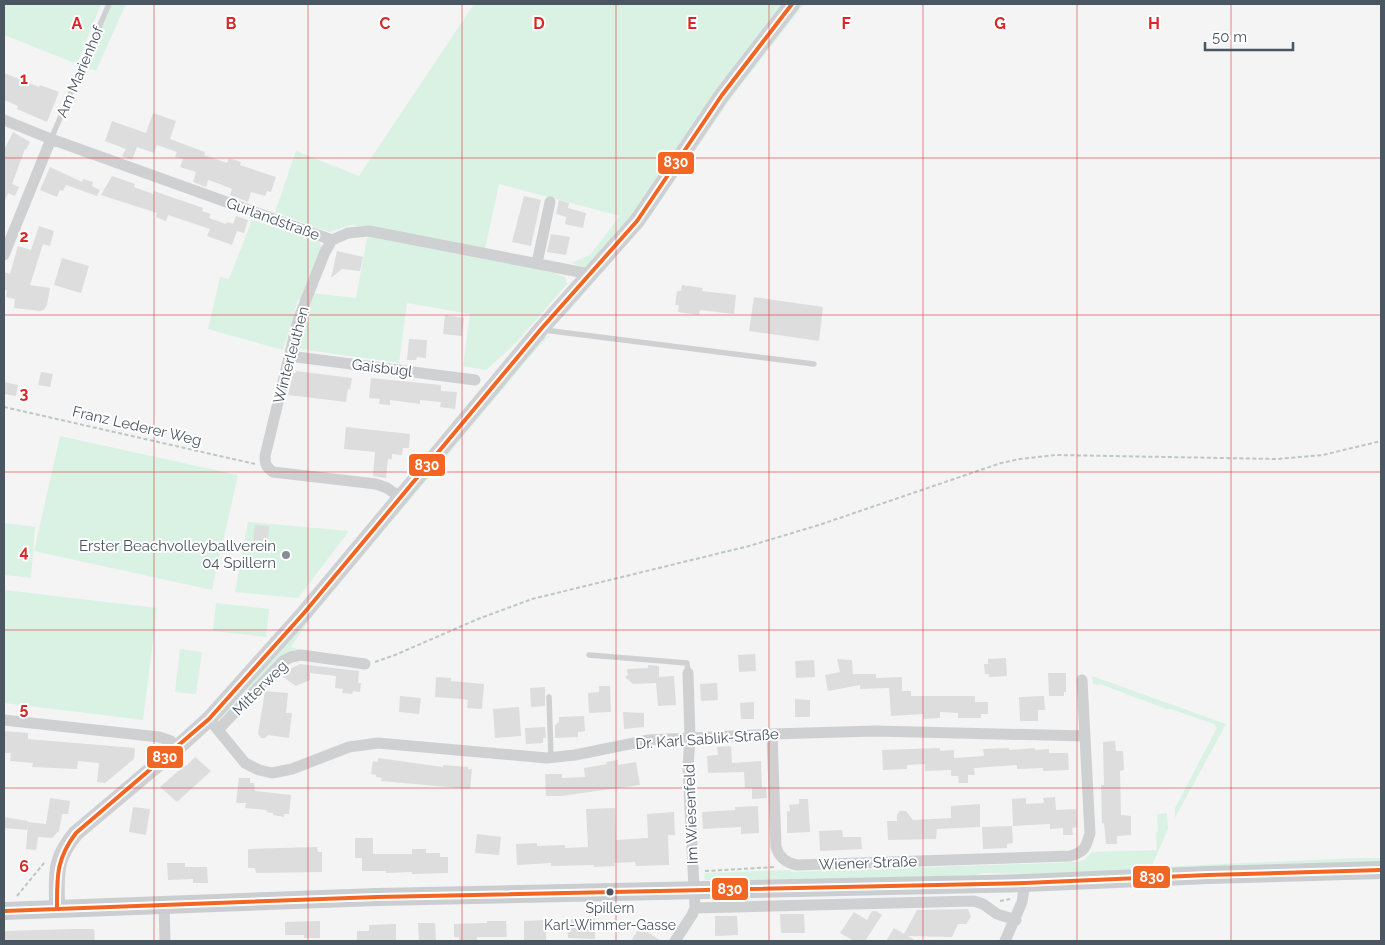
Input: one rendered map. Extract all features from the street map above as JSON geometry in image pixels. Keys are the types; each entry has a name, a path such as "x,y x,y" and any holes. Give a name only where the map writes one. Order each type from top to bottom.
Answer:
{"main road":[{"path":"57,908 57,871 60,857 66,844 86,823 177,748 214,724 400,497 541,329 648,206 722,95 792,4"},
{"name":"Wiener Straße","path":"4,910 377,897 694,899 1208,874 1381,870"}],"street":[{"name":"Gurlandstraße","path":"4,120 51,140 332,240 348,234 369,231 590,274"},
{"path":"4,255 51,140"},
{"path":"537,264 550,202"},
{"name":"Winterleuthen","path":"269,470 265,456 289,356 303,305 325,252 332,240"},
{"name":"Gaisbugl","path":"289,356 475,380"},
{"path":"269,470 376,484 387,488 400,497"},
{"name":"Mitterweg","path":"214,724 283,661 291,657 301,655 365,664"},
{"name":"Im Wiesenfeld","path":"688,672 690,738 688,767 694,899"},
{"path":"1082,680 1085,736"},
{"path":"4,720 159,737 171,742 177,748"},
{"name":"Dr. Karl Sablik-Straße","path":"214,724 245,763 259,770 272,773 292,770 349,747 373,743 551,758 649,740 772,734 875,731 1085,736"},
{"path":"772,734 776,840 778,851 786,862"},
{"name":"Wiener Straße","path":"786,862 796,865 1070,856 1080,853 1086,846 1090,833 1085,736"},
{"path":"1005,941 1016,920 1022,902 1025,883"},
{"path":"675,941 692,915 694,899"},
{"name":"Wiener Straße","path":"694,899 974,901 983,904 997,914 1016,920"},
{"path":"164,905 165,941"}],"lane":[{"name":"Am Marienhof","path":"51,140 109,4"},
{"path":"541,329 814,364"},
{"path":"589,655 687,663 688,672"},
{"path":"549,697 551,758"}],"path":[{"name":"Franz Lederer Weg","path":"4,407 269,470"},
{"path":"365,664 390,657 478,619 532,599 749,546 819,525 1020,458 1056,455 1248,459 1307,457 1347,450 1381,440"},
{"path":"693,872 784,867 786,862"}],"green space":[{"path":"4,4 101,4 77,64 4,35"},
{"path":"112,4 126,4 96,71 84,67"},
{"path":"474,4 786,4 646,200 590,265 584,267 571,263 590,255 620,216 499,184 485,249 351,225 329,232 275,212 296,151 359,176"},
{"path":"800,4 804,4 731,98 649,218 568,312 560,318"},
{"path":"252,220 319,242 323,247 301,301 298,300 283,350 208,329 220,277 229,279"},
{"path":"371,235 554,273 565,277 567,284 517,342 486,370 463,366 470,314 407,303 399,363 300,349 295,346 312,293 356,298 367,238"},
{"path":"551,336 538,347 310,619 291,647 304,651 290,652 223,716 544,337"},
{"path":"60,436 238,475 212,590 34,551"},
{"name":"Erster Beachvolleyballverein 04 Spillern","path":"248,522 349,531 298,598 235,592"},
{"path":"4,523 35,527 31,578 4,575"},
{"path":"4,590 157,608 143,720 4,703"},
{"path":"216,603 269,609 266,637 213,631"},
{"path":"180,649 202,652 196,694 175,692"},
{"path":"1092,676 1226,724 1175,818 1175,808 1217,728 1214,724 1166,709 1100,684 1093,684"},
{"path":"1167,813 1168,829 1153,863 1157,867 1358,858 1381,858 1381,863 1031,874 984,873 976,875 806,880 706,880 704,878 705,873 791,870 791,872 1077,862 1084,860 1092,852 1156,850 1157,814"}],"building":[{"path":"4,73 39,87 40,85 59,92 47,122 17,109 18,106 4,100"},
{"path":"153,113 176,121 170,139 205,152 204,155 227,163 229,158 241,162 240,165 276,177 271,192 267,191 265,196 251,192 248,202 230,195 232,189 220,184 208,180 206,187 193,182 196,172 180,167 183,159 175,157 177,152 157,145 154,153 137,147 132,160 122,156 126,149 105,141 112,121 146,133"},
{"path":"13,132 30,142 25,149 12,184 19,187 15,196 8,193 4,203 4,150"},
{"path":"50,167 82,182 83,179 93,182 92,186 100,190 97,196 66,185 63,191 60,190 57,197 40,190"},
{"path":"112,176 135,184 134,187 153,194 154,191 203,208 202,211 211,214 209,218 226,224 227,222 233,224 236,216 248,220 244,233 237,231 232,245 207,236 210,229 168,215 166,221 156,217 157,213 101,195"},
{"path":"524,196 541,200 531,246 512,242"},
{"path":"559,200 569,203 568,208 586,213 583,228 565,224 567,213 566,217 556,214"},
{"path":"39,226 54,231 50,246 43,244 30,285 50,288 47,305 44,310 40,311 14,308 15,299 6,297 7,290 4,290 4,272 10,274 18,246 31,250"},
{"path":"551,234 570,237 566,255 547,252"},
{"path":"337,251 363,257 360,271 342,269 331,278"},
{"path":"62,258 89,266 81,293 54,285"},
{"path":"682,285 703,288 702,291 736,295 734,314 700,310 699,315 678,312 679,305 675,305 677,291 681,291"},
{"path":"754,297 823,307 819,341 749,331"},
{"path":"445,315 464,318 462,336 443,334"},
{"path":"409,339 427,340 426,358 417,357 416,360 407,360"},
{"path":"296,371 352,378 346,402 288,395 293,373 296,373"},
{"path":"41,372 53,374 50,387 38,385"},
{"path":"371,378 441,385 441,391 457,392 455,409 440,407 441,402 420,400 420,404 390,400 390,405 379,404 380,399 369,398"},
{"path":"4,382 18,385 16,396 4,394"},
{"path":"346,427 410,434 409,448 403,448 402,455 392,454 392,459 388,459 386,478 373,476 375,452 344,449"},
{"path":"255,525 269,526 268,541 253,540"},
{"path":"755,654 756,671 739,672 738,655"},
{"path":"1006,658 1007,676 989,677 989,674 985,674 984,664 988,664 988,659"},
{"path":"837,659 852,660 853,674 876,674 876,678 902,677 902,691 911,691 911,696 975,696 975,702 988,702 988,714 981,714 981,718 958,718 958,713 940,712 940,718 923,719 923,714 891,716 889,688 860,689 860,685 828,691 825,675 840,672"},
{"path":"814,660 815,677 796,678 795,661"},
{"path":"300,664 359,671 358,683 361,683 360,692 353,691 352,694 342,693 343,689 335,688 336,676 310,673 310,680 296,686 283,677 288,670"},
{"path":"648,665 659,666 659,677 674,676 676,705 658,706 656,683 633,684 625,677 628,675 627,669 648,668"},
{"path":"1048,673 1066,673 1066,692 1064,692 1064,696 1049,696"},
{"path":"436,677 451,678 451,681 484,684 482,709 467,708 468,700 435,697"},
{"path":"717,683 718,700 701,701 700,684"},
{"path":"599,686 610,686 611,712 589,713 588,693 599,692"},
{"path":"545,687 545,706 531,707 530,688"},
{"path":"265,691 288,693 286,713 292,713 289,738 268,735 265,738 261,738 258,734"},
{"path":"400,696 421,698 419,714 399,712"},
{"path":"1044,696 1045,710 1038,710 1038,721 1020,721 1019,697"},
{"path":"795,699 810,700 810,717 795,717"},
{"path":"754,702 754,719 741,719 740,703"},
{"path":"519,707 521,736 495,738 493,709"},
{"path":"623,712 644,713 644,727 624,729"},
{"path":"584,716 585,731 578,732 578,737 555,738 555,725 559,722 559,717"},
{"path":"545,727 546,738 543,738 543,743 526,744 525,728"},
{"path":"4,731 28,733 28,739 135,748 134,759 105,783 97,782 99,763 78,761 77,769 32,767 33,763 10,761 11,753 4,753"},
{"path":"1115,741 1116,751 1123,751 1124,770 1120,771 1121,815 1131,816 1131,835 1117,836 1117,844 1106,844 1104,823 1102,824 1101,785 1104,785 1103,742"},
{"path":"731,746 732,763 761,761 762,788 766,787 767,798 752,799 752,788 745,788 744,772 708,773 707,756 718,755 717,747"},
{"path":"940,748 940,751 954,750 954,758 984,756 983,749 1049,749 1049,753 1068,753 1069,770 1017,769 1017,765 974,768 975,775 968,775 968,783 959,783 958,776 951,776 951,770 925,771 925,764 907,765 907,769 883,770 882,750"},
{"path":"195,757 211,771 177,802 160,787"},
{"path":"378,758 443,767 443,765 468,767 468,769 472,769 470,789 381,781 382,778 371,774 373,761 378,762"},
{"path":"618,760 618,765 636,762 640,785 561,796 546,796 545,774 562,774 562,778 585,777 584,768"},
{"path":"239,778 250,778 250,783 254,783 255,791 291,795 289,814 284,814 284,817 273,815 273,813 266,812 267,810 245,808 246,803 236,803"},
{"path":"1055,797 1056,810 1076,809 1077,827 1072,828 1073,835 1063,835 1063,828 1050,829 1050,824 1013,826 1012,799 1026,798 1026,804 1044,803 1043,798"},
{"path":"50,798 70,801 68,814 62,814 59,831 52,838 38,837 36,850 26,849 28,822 46,824"},
{"path":"799,799 808,799 810,832 787,833 787,811 790,811 789,805 799,804"},
{"path":"980,804 980,827 937,829 936,839 888,840 887,821 897,821 897,814 900,811 906,811 913,820 951,818 951,806"},
{"path":"758,806 759,833 741,834 741,827 703,829 702,812 735,810 735,807"},
{"path":"133,807 150,809 146,835 129,832"},
{"path":"615,808 616,840 648,838 647,814 674,812 675,835 668,835 669,865 636,866 635,862 614,863 615,866 594,867 594,865 551,866 551,863 517,865 516,844 537,843 537,846 565,845 565,848 588,847 586,809"},
{"path":"4,817 28,821 27,830 4,828"},
{"path":"1012,826 1013,843 1007,844 1007,848 983,849 982,827"},
{"path":"842,830 843,837 861,837 862,849 820,851 819,831"},
{"path":"477,834 501,837 499,855 475,853"},
{"path":"355,838 373,838 373,854 412,854 412,849 426,849 426,853 440,853 440,857 448,857 448,873 412,874 412,872 386,873 386,871 362,871 362,858 355,858"},
{"path":"317,847 318,852 322,852 322,872 256,873 255,868 248,868 248,849"},
{"path":"167,863 185,863 185,867 207,867 208,883 193,883 193,879 168,880"},
{"path":"968,909 971,917 966,924 958,924 952,937 908,936 916,941 886,941 894,928 904,934 917,910"},
{"path":"872,911 882,915 865,941 854,941 840,933 854,912 867,920"},
{"path":"780,914 804,914 805,933 781,933"},
{"path":"715,916 737,916 738,935 715,936"},
{"path":"595,918 595,939 568,938 567,928 571,928 571,919"},
{"path":"546,920 546,940 524,941 524,921"},
{"path":"320,921 320,938 304,938 304,935 285,935 285,922"},
{"path":"487,921 506,921 507,937 477,937 477,941 459,941 459,937 454,937 454,924 487,923"},
{"path":"418,923 435,923 436,940 419,940"},
{"path":"396,924 396,941 357,941 357,931 369,931 369,925"},
{"path":"640,927 661,941 631,941"},
{"path":"94,929 95,941 4,941 4,931"}],"transit line":[{"name":"830","path":"57,908 57,887 61,860 69,842 76,833 209,719 304,613 541,329 637,221 722,95 792,4"},
{"name":"830","path":"4,911 377,897 1025,883 1381,870"}],"place":[{"name":"Erster Beachvolleyballverein 04 Spillern","path":"286,555"},
{"name":"Spillern Karl-Wimmer-Gasse","path":"610,892"}]}
